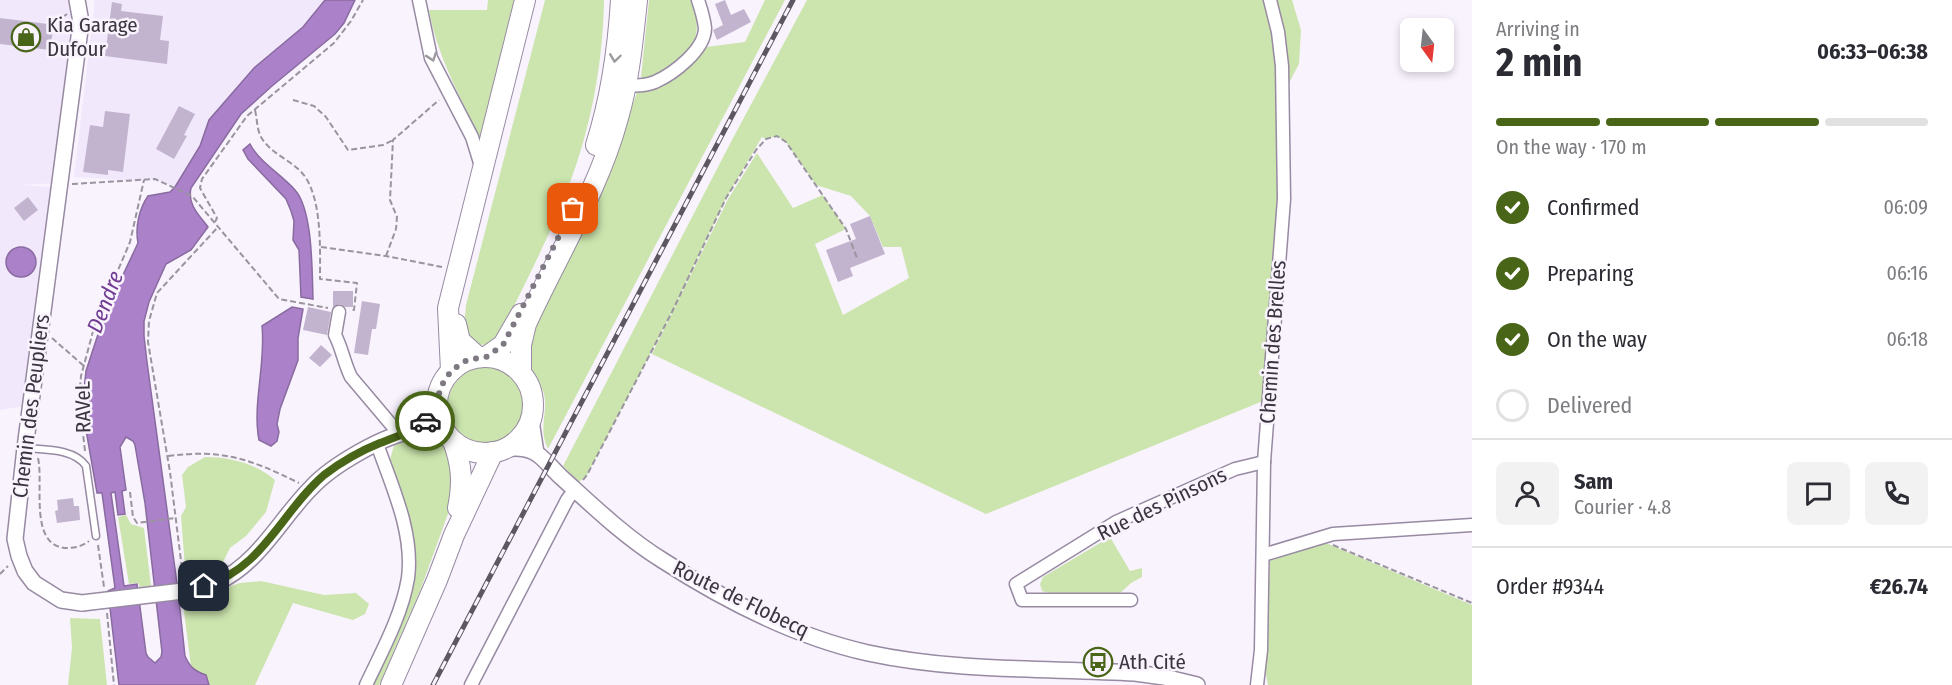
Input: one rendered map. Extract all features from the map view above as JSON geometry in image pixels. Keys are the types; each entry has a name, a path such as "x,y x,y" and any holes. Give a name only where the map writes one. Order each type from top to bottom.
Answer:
{"highway":[{"path":"451,371 451,346 447,318 525,0"},
{"path":"450,437 472,451 498,451 515,443 524,433 531,421 533,411 531,391 521,373 506,361 482,357 460,341 456,330 456,307 536,0"},
{"path":"454,535 462,468 450,437 441,425 437,407 440,388 451,371 467,360 482,357 503,345 573,209 588,171 608,100 621,0"},
{"path":"521,373 521,345 526,324 597,177 618,120 626,85 637,0"},
{"path":"391,685 454,535 498,451"}],"street":[{"path":"419,0 431,58 472,136 482,170"},
{"path":"626,85 641,86 655,82 681,65 699,48 705,30 698,0"},
{"name":"Chemin des Brelles","path":"1257,685 1260,666 1264,462 1284,199 1282,66 1278,32 1270,0"},
{"name":"Chemin des Peupliers","path":"78,3 81,22 41,328 29,448 16,523 15,539 19,556 25,571 40,588 61,600 82,603 178,591 219,582 238,571 252,559 310,488 338,465 377,444 406,433 437,407"},
{"path":"339,312 335,335 342,347 351,377 406,433"},
{"path":"498,451 517,447 536,453 531,421"},
{"name":"Chemin des Peupliers","path":"406,433 450,437"},
{"path":"366,685 394,623 408,577 407,538 399,507 377,444"},
{"name":"Route de Flobecq","path":"536,453 608,519 661,560 770,618 836,644 877,654 938,664 1007,669 1135,673 1164,676 1197,685"},
{"name":"Rue des Pinsons","path":"1131,600 1022,600 1016,584 1116,522 1235,469 1264,462"},
{"path":"471,685 575,489"},
{"path":"1263,555 1315,538 1346,532 1472,525"}],"lane":[{"path":"29,448 73,455 83,461 86,466 96,536"}],"path":[{"path":"214,221 217,218 199,185 247,116 334,43 363,0"},
{"path":"50,27 78,3"},
{"path":"293,100 314,106 326,117 348,150 383,145 393,140 449,91"},
{"path":"60,183 150,179 161,181 195,197 279,298 339,312 354,310 357,284 320,279 318,221 312,194 305,177 261,137 255,110"},
{"path":"575,489 587,475 620,413 672,312 726,198 742,170 766,139 777,136 786,142 846,229 857,258"},
{"path":"386,256 396,229 397,217 390,200 393,140"},
{"name":"RAVeL","path":"86,466 79,399 84,366 95,324 130,242 144,180"},
{"path":"184,586 168,456 148,342 149,321 157,293 218,226"},
{"path":"320,247 386,256 457,270"},
{"path":"41,328 84,366"},
{"path":"29,448 39,462 43,531 51,544 59,548 73,548 85,544 96,536"},
{"path":"168,456 204,452 235,457 266,467 310,488"},
{"path":"130,492 133,517 137,523 176,519"},
{"path":"1315,538 1472,603"}],"shaded area":[{"path":"0,0 77,0 60,183 19,185 51,187 25,406 0,410"},
{"path":"95,0 325,0 303,27 254,68 209,120 202,142 175,187 155,179 141,181 74,177"},
{"path":"325,0 355,0 344,23 335,34 241,114 191,188 192,204 208,227 191,250 166,264 149,302 144,321 147,362 185,656 193,668 206,675 209,685 119,685 108,591 115,588 102,493 97,493 82,407 86,371 105,313 138,243 138,218 148,196 170,192 175,187 200,146 209,120 254,68 303,27","holes":["126,437 133,441 145,503 162,652 161,657 155,663 146,653 137,584 124,586 111,493 115,492 118,515 125,514 122,491 126,490 120,447"]},
{"path":"250,144 259,157 295,190 301,199 308,226 312,258 313,299 301,297 299,250 293,240 294,221 291,211 286,199 248,159 243,150"},
{"path":"21,247 32,251 36,262 32,273 21,277 10,273 6,262 10,251"},
{"path":"292,307 303,309 298,338 298,360 280,409 277,441 271,446 259,440 257,427 262,326"}],"green space":[{"path":"488,0 515,0 480,138 443,60 429,10 487,10"},
{"path":"545,0 604,0 601,48 594,95 583,142 568,188 506,326 494,341 484,345 477,344 470,340 466,331 466,305"},
{"path":"649,0 693,0 697,30 694,41 681,59 646,80 641,77"},
{"path":"765,0 785,0 548,449 543,430 544,396 530,364 533,332 536,320 612,166 637,92 656,85 706,47 745,42"},
{"path":"807,0 1292,0 1301,30 1299,64 1282,96 1279,196 1263,401 986,514 652,354 728,199 757,153 793,208 823,195 846,229 815,244 843,315 909,278 901,247 883,247 870,216 851,196 816,185 786,142 777,136 766,139 762,137 726,198 672,312 587,475 579,482 563,466"},
{"path":"486,367 500,370 513,378 521,391 524,405 521,419 513,432 500,440 486,443 472,440 459,432 451,419 448,405 451,391 459,378 472,370"},
{"path":"421,436 435,438 446,448 454,472 449,511 420,591 379,685 370,685 410,593 415,564 410,524 390,460 394,445"},
{"path":"205,457 242,462 259,469 275,480 266,512 246,536 230,548 219,570 186,580 181,516 186,507 182,475 188,467"},
{"path":"126,515 131,524 144,528 151,586 140,587 138,583 129,584 118,517"},
{"path":"1110,537 1130,571 1142,568 1142,577 1118,595 1052,594 1042,591 1040,584 1043,577"},
{"path":"1319,540 1472,605 1472,685 1268,685 1265,670 1270,561"},
{"path":"261,581 324,595 356,593 369,604 365,614 353,620 293,603 255,685 209,685 206,675 196,672 191,667 183,603 240,583"},
{"path":"70,618 100,619 107,685 68,685 72,648"}],"building":[{"path":"725,0 731,15 744,9 751,22 717,40 713,30 723,25 715,4"},
{"path":"112,2 122,4 121,11 163,16 160,40 169,41 167,64 105,56"},
{"name":"Kia Garage Dufour","path":"0,18 48,24 53,30 50,50 0,44"},
{"path":"179,106 195,114 184,135 187,136 174,159 156,149"},
{"path":"105,111 130,114 123,172 108,170 108,175 83,172 90,125 103,127"},
{"path":"28,197 38,210 24,221 14,208"},
{"path":"870,216 885,254 850,268 853,276 838,282 826,250 856,239 850,224"},
{"path":"333,291 353,291 353,307 340,304 333,307"},
{"path":"362,301 380,304 376,329 372,329 368,355 354,353"},
{"path":"308,307 331,312 327,335 303,330"},
{"path":"321,345 332,355 320,367 309,358"},
{"path":"73,498 74,506 79,506 80,520 57,523 55,511 58,510 57,500"}],"railway":[{"path":"433,685 793,0"}],"way so far":[{"path":"425,421 437,407 440,388 451,371 467,360 486,357 503,345 573,209"}],"place":[{"name":"Kia Garage Dufour","path":"26,37"},
{"name":"Ath Cité","path":"1098,662"}],"route":[{"path":"204,586 228,577 252,559 310,488 338,465 377,444 412,431 425,421"}],"water label":[{"name":"Dendre","path":"105,302"}]}
